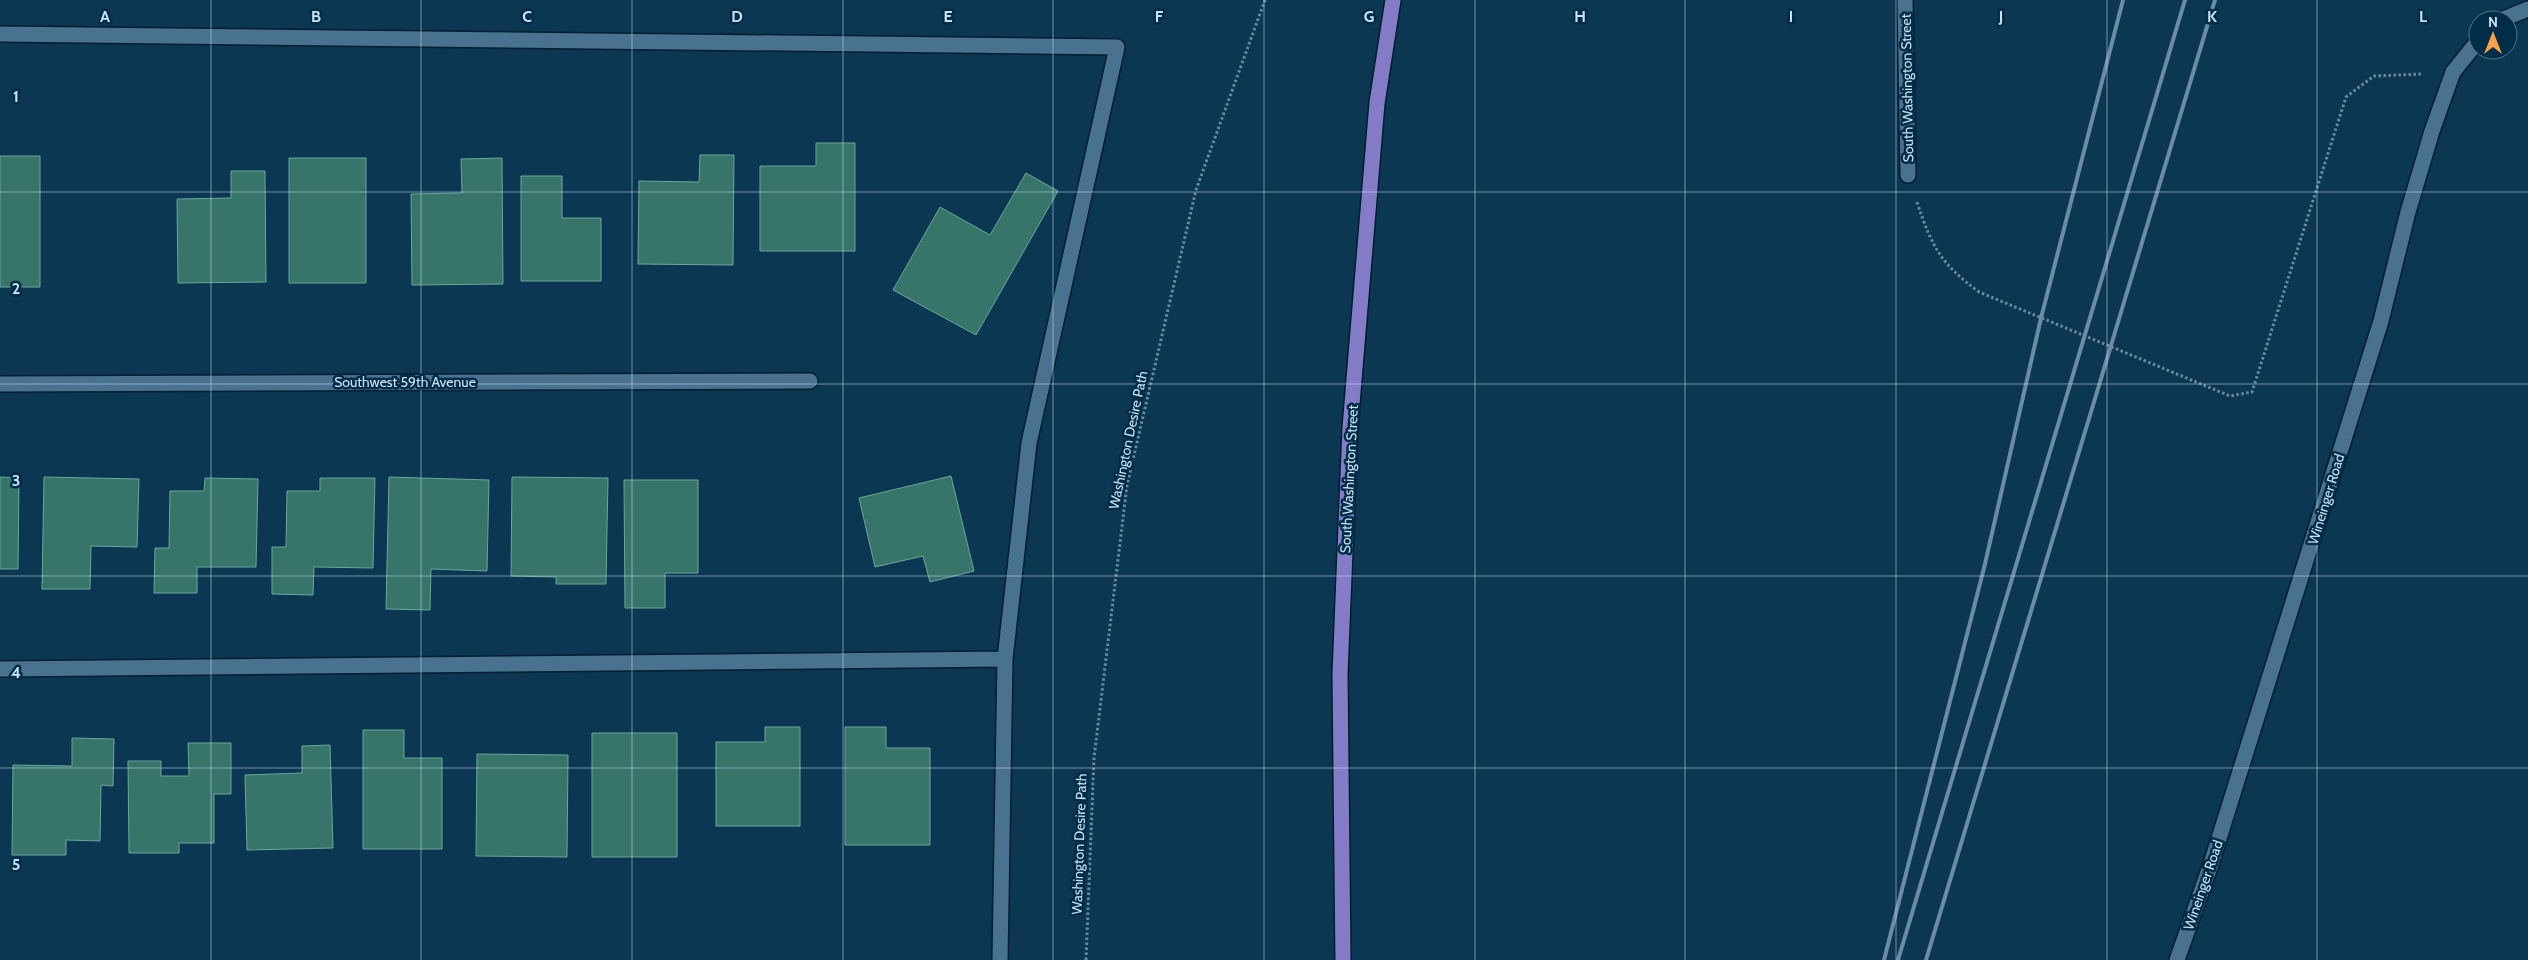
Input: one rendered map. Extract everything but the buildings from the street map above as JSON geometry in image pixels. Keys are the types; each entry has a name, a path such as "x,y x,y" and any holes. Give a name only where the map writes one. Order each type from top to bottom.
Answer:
{"main road":[{"name":"South Washington Street","path":"1343,960 1340,674 1350,428 1377,103 1393,0"}],"street":[{"name":"South Washington Street","path":"1905,0 1908,175"},
{"path":"0,34 1117,47 1029,443 1005,659 1000,960"},
{"name":"Wineinger Road","path":"2177,960 2212,864 2381,321 2408,212 2432,131 2453,72 2468,53"},
{"name":"Southwest 59th Avenue","path":"0,384 810,380"},
{"path":"0,669 1005,659"}],"path":[{"name":"Washington Desire Path","path":"1086,960 1094,758 1127,484 1196,190 1265,0"},
{"path":"1908,175 1930,242 1955,274 1979,292 2230,396 2252,392 2346,97 2374,76 2453,72"}],"railway":[{"path":"1884,960 1985,564 2041,318 2123,0"},
{"path":"1898,960 2185,0"},
{"path":"1926,960 2215,0"}]}
